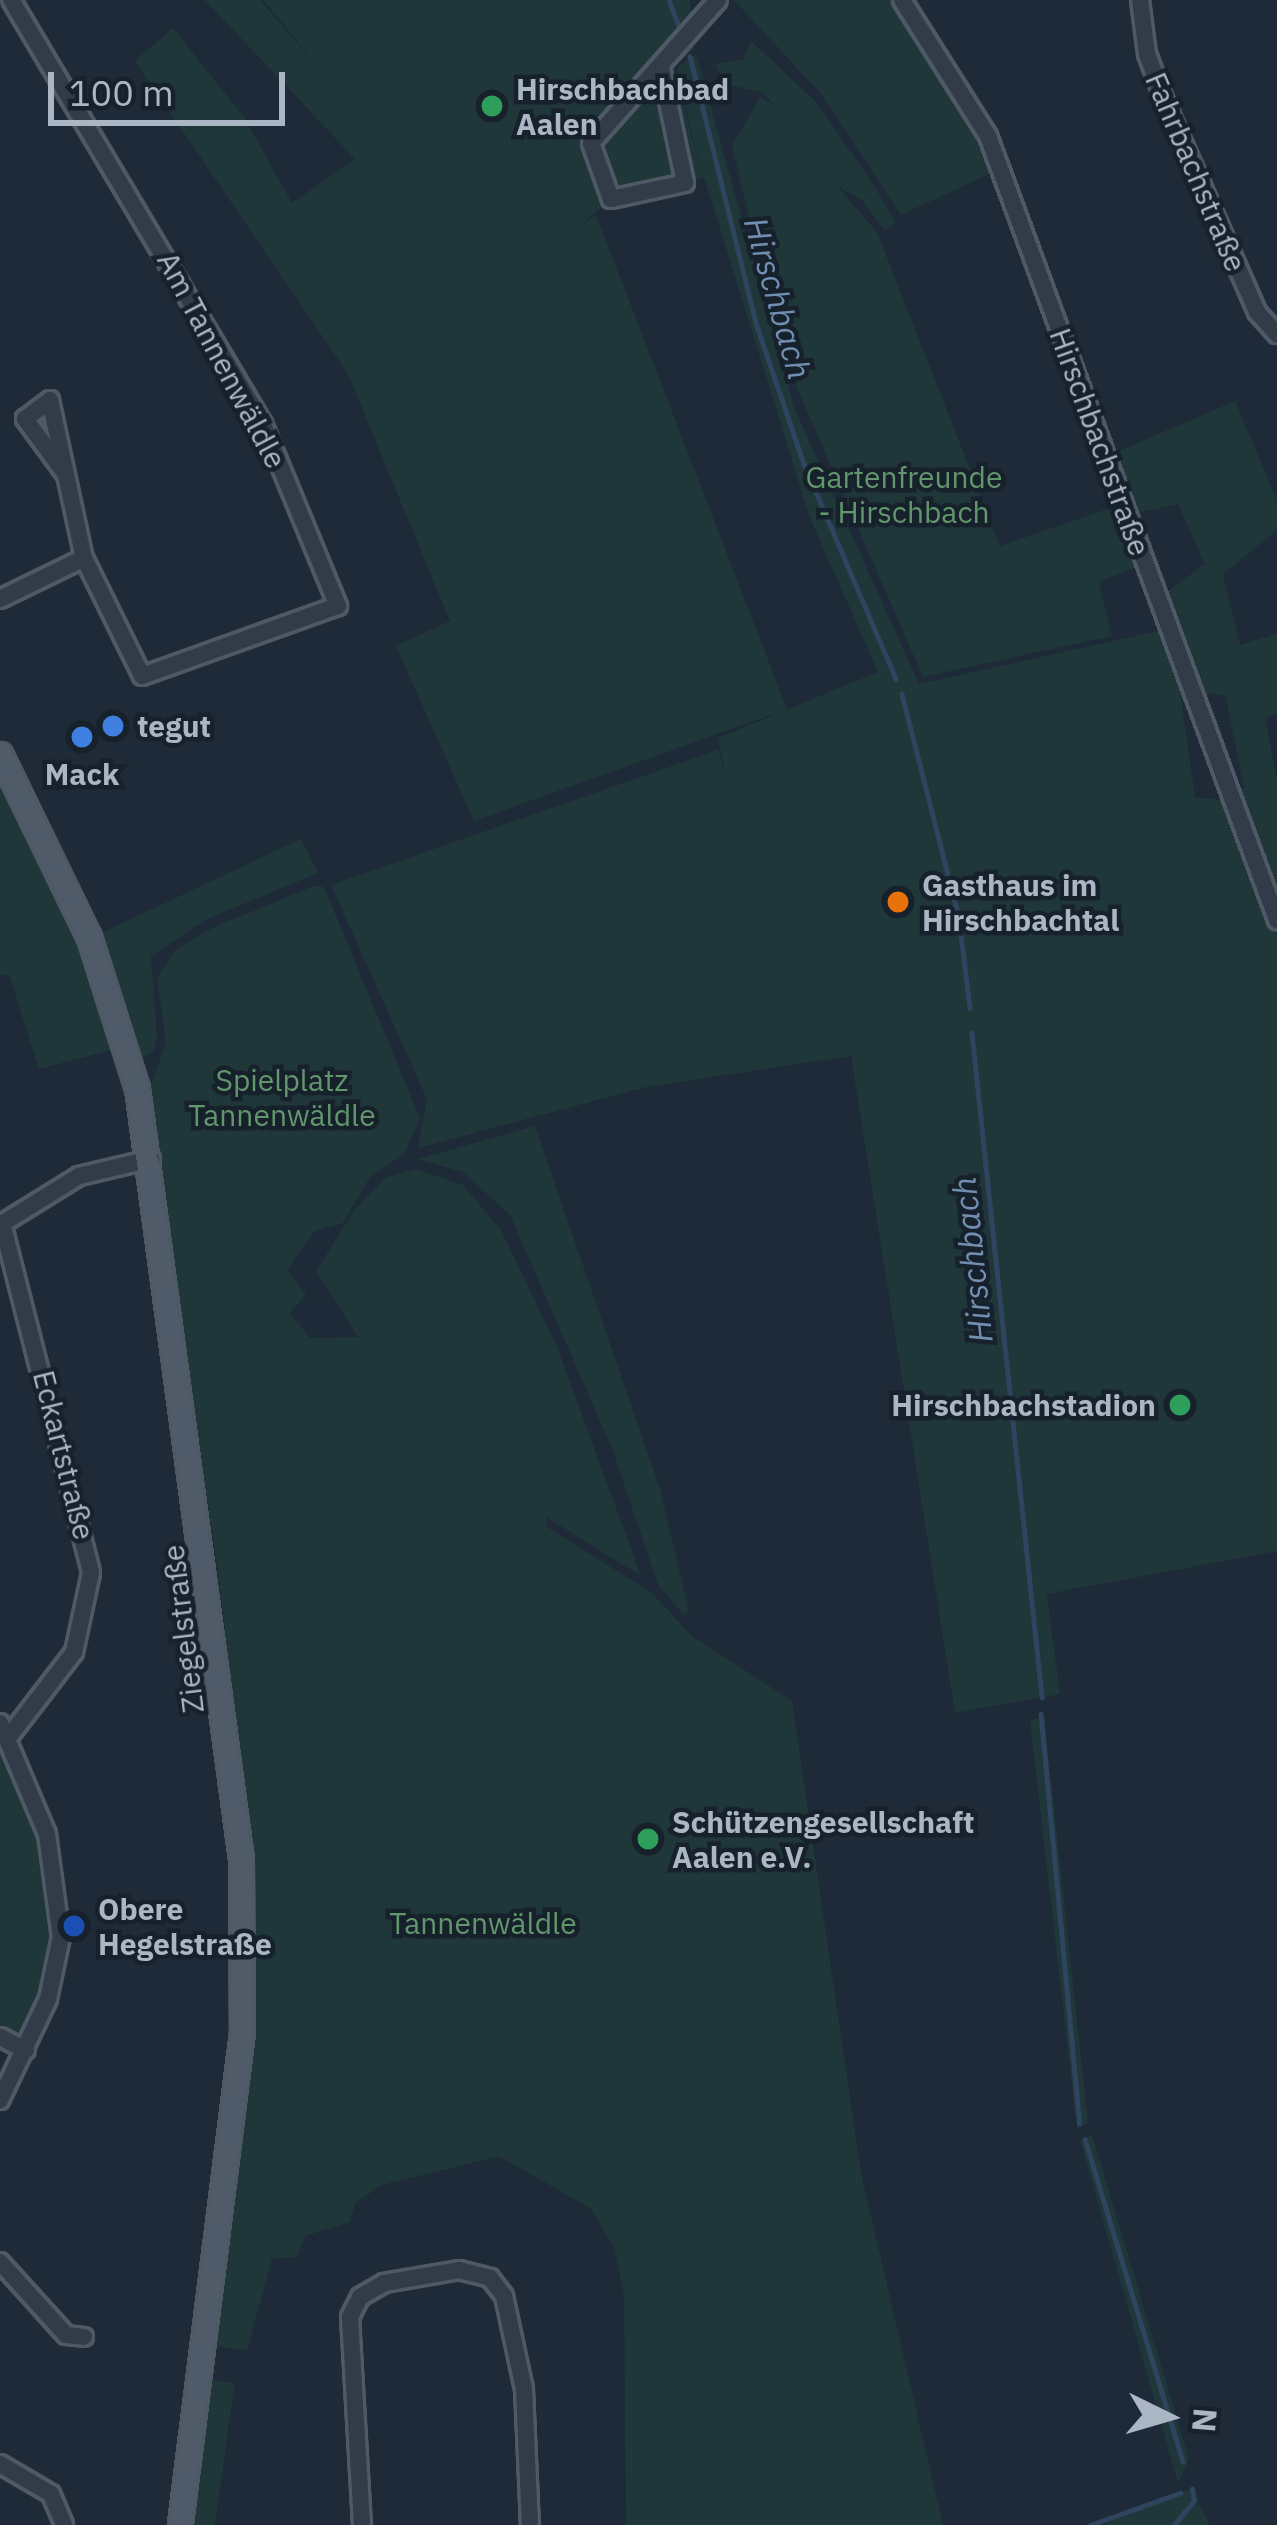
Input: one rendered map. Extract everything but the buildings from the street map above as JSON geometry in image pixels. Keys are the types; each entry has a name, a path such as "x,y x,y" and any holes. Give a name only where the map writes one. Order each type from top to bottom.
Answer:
{"main road":[{"name":"Ziegelstraße","path":"0,754 89,938 152,1159 241,1859 246,1969 180,2525"}],"street":[{"name":"Am Tannenwäldle","path":"11,0 263,424 338,606 142,676 84,558"},
{"path":"661,68 687,173 679,186 611,199 590,152 597,135 718,0"},
{"name":"Hirschbachstraße","path":"902,0 988,136 1277,920"},
{"name":"Fahrbachstraße","path":"1140,0 1147,54 1188,158 1257,312 1277,334"},
{"path":"0,599 84,558 64,472"},
{"path":"1,1224 79,1176 152,1159"},
{"name":"Eckartstraße","path":"1,1224 91,1573 74,1652 4,1731"},
{"path":"0,2100 26,2050 62,1937 60,1883 4,1731"},
{"path":"0,2036 26,2050"},
{"path":"0,2262 66,2335 84,2337"},
{"path":"362,2525 350,2317 360,2297 384,2283 459,2270 490,2278 505,2296 524,2389 530,2525"},
{"path":"0,2464 51,2494 64,2525"}],"green space":[{"name":"Gartenfreunde - Hirschbach","path":"205,0 260,0 331,82 263,0 690,0 693,27 685,32 694,49 674,66 701,173 677,68 696,54 794,407 919,684 1167,629 1157,599 1205,564 1178,504 1127,515 1145,564 1099,582 1112,636 923,677 780,349 732,146 760,97 777,107 761,92 725,84 715,64 743,59 751,41 816,102 874,185 895,222 885,231 862,200 837,186 877,232 1000,546 1122,504 1105,457 1235,401 1277,500 1277,530 1223,574 1240,645 1277,634 1277,714 1265,718 1277,779 1277,1551 1047,1594 1060,1694 955,1713 851,1056 646,1087 418,1148 427,1099 331,885 718,750 725,772 718,738 878,672 810,518 704,177 601,207 582,224 596,215 787,709 474,821 396,646 450,621 348,374 135,61 173,28 244,117 292,203 355,159","holes":["1191,692 1225,695 1244,788 1229,801 1195,797 1181,698"]},
{"path":"734,0 891,0 954,92 991,173 901,215 822,95"},
{"path":"0,785 81,955 111,1050 39,1069 9,974 0,976"},
{"path":"301,839 318,873 207,919 151,956 157,1036 153,1052 141,1058 101,933"},
{"name":"Tannenwäldle","path":"314,886 324,887 420,1118 404,1154 370,1177 343,1223 315,1231 287,1270 306,1294 290,1313 310,1338 358,1337 316,1271 354,1211 385,1178 415,1169 463,1185 501,1230 556,1344 641,1576 546,1517 547,1527 652,1593 692,1636 792,1701 861,2173 943,2525 626,2525 624,2296 614,2247 590,2208 499,2156 382,2185 355,2203 350,2222 305,2236 297,2257 272,2259 247,2350 213,2346 254,1954 224,1617 149,1091 166,1042 157,979 175,950 212,928"},
{"path":"535,1126 660,1489 689,1611 684,1615 658,1585 613,1451 510,1215 463,1172 418,1159"},
{"path":"1044,1716 1088,2123 1077,2129 1030,1721"},
{"path":"0,1723 47,1834 61,1938 26,2050 0,2037"},
{"path":"1092,2135 1189,2459 1178,2483 1080,2140"},
{"path":"205,2379 235,2383 215,2525 185,2525"},
{"path":"1191,2489 1210,2525 1102,2525"}],"waterway":[{"name":"Hirschbach","path":"669,0 680,29"},
{"name":"Hirschbach","path":"690,56 756,323 804,464 896,679"},
{"name":"Hirschbach","path":"902,694 959,918 970,1008"},
{"name":"Hirschbach","path":"972,1033 1042,1697"},
{"name":"Hirschbach","path":"1041,1714 1080,2123"},
{"name":"Hirschbach","path":"1085,2139 1183,2461"},
{"name":"Hirschbach","path":"1174,2525 1194,2500 1192,2489"},
{"path":"1090,2525 1180,2493"}],"place":[{"name":"Hirschbachbad Aalen","path":"492,106"},
{"name":"tegut","path":"113,726"},
{"name":"Mack","path":"82,737"},
{"name":"Gasthaus im Hirschbachtal","path":"898,902"},
{"name":"Hirschbachstadion","path":"1180,1405"},
{"name":"Schützengesellschaft Aalen e.V.","path":"648,1839"},
{"name":"Obere Hegelstraße","path":"74,1926"}],"park label":[{"name":"Spielplatz Tannenwäldle","path":"282,1097"}]}
